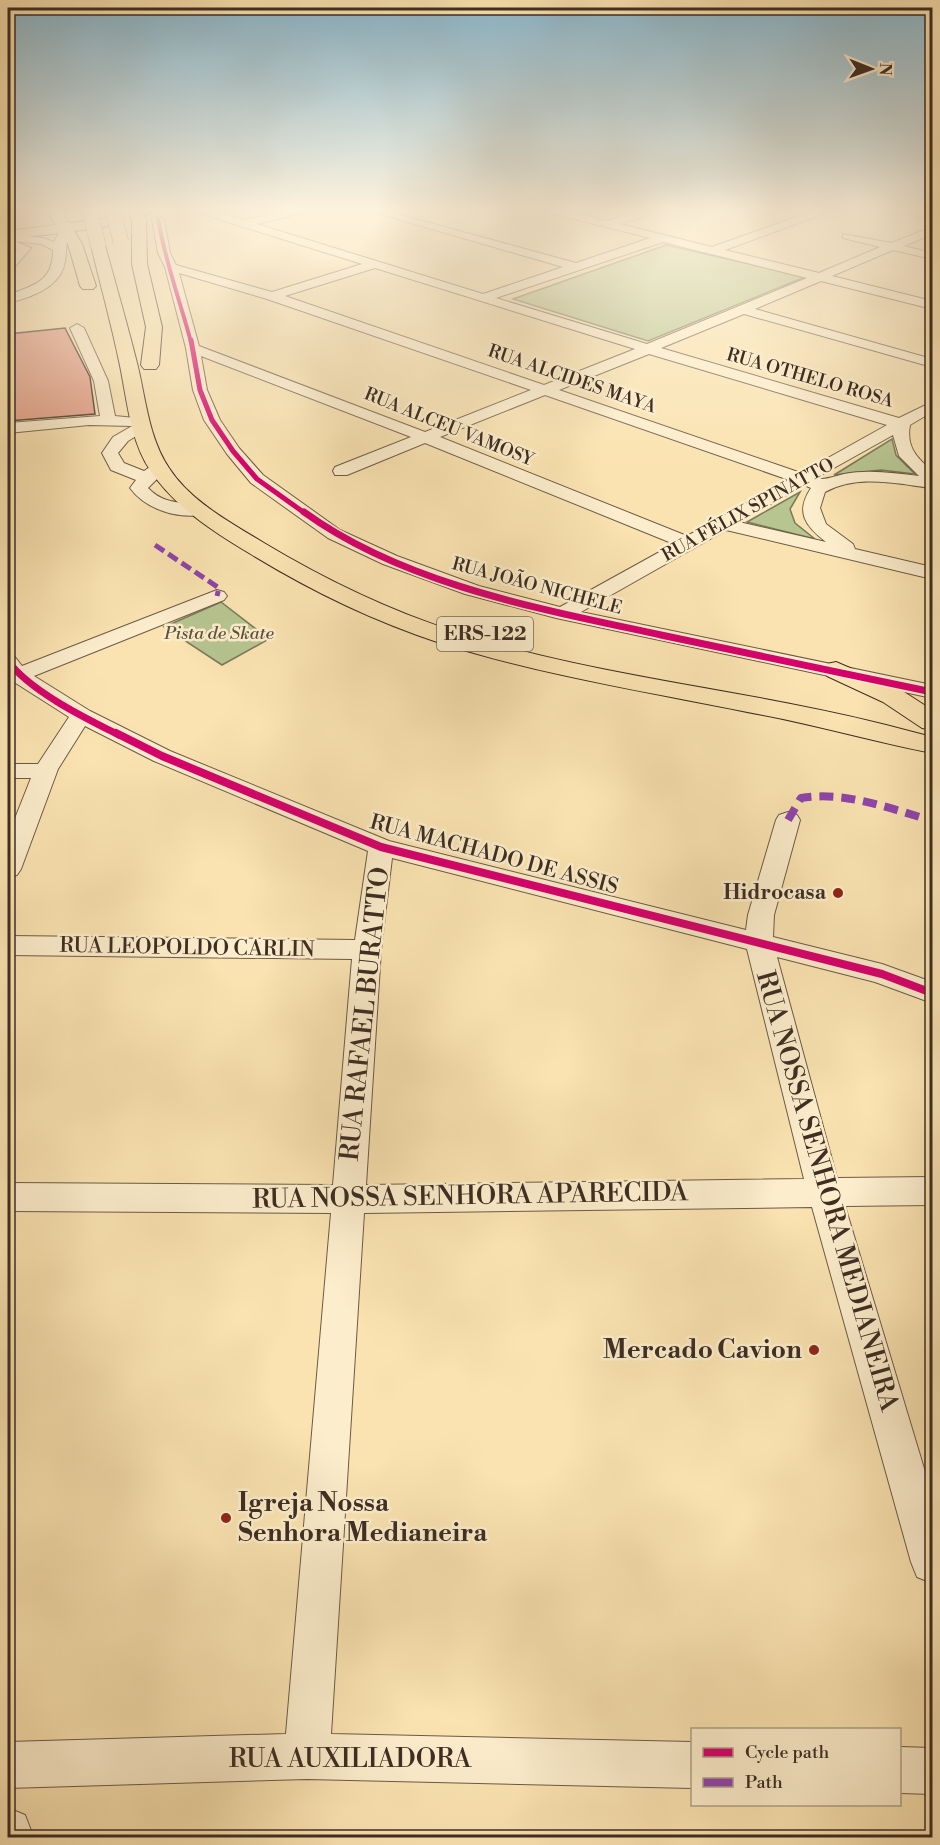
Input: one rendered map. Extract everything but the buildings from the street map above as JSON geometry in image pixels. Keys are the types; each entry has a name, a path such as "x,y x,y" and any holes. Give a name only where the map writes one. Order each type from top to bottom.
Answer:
{"highway":[{"path":"90,293 94,305"},
{"name":"ERS-122","path":"115,293 166,443 199,487 244,525 309,563 390,601 521,645 836,709 933,732"},
{"name":"ERS-122","path":"129,293 140,366 140,425 152,473 200,510 261,551 338,593 391,616 474,645 554,665 834,720 933,745"},
{"path":"105,334 140,366 156,344 155,321 147,293"},
{"path":"836,670 892,696 933,722"}],"street":[{"name":"RUA JOÃO NICHELE","path":"178,293 194,348 200,390 212,420 256,479 334,534 390,560 472,590 563,614 933,692"},
{"name":"RUA ALCIDES MAYA","path":"259,293 823,486"},
{"path":"272,297 284,293"},
{"name":"RUA OTHELO ROSA","path":"473,293 648,349 906,422"},
{"path":"486,297 498,293"},
{"path":"341,471 648,349 781,293"},
{"path":"885,293 933,305"},
{"path":"742,309 933,363"},
{"path":"77,328 101,381 108,419"},
{"name":"RUA ALCEU VAMOSY","path":"194,348 427,438 690,544"},
{"name":"RUA FÉLIX SPINATTO","path":"563,614 933,406"},
{"path":"8,428 108,419 140,425"},
{"path":"933,419 906,422 900,432 906,457 933,478"},
{"path":"140,425 115,442 110,453 117,466 152,473"},
{"path":"856,555 815,523 809,508 813,495 823,486 858,477 886,477 933,483"},
{"path":"725,524 933,573"},
{"path":"11,670 217,596"},
{"name":"RUA MACHADO DE ASSIS","path":"11,670 82,716 162,756 381,847 882,974 933,993"},
{"path":"8,869 46,771 60,742 82,716"},
{"path":"8,771 46,771"},
{"name":"RUA NOSSA SENHORA MEDIANEIRA","path":"788,820 761,915 759,942 824,1192 933,1562"},
{"name":"RUA RAFAEL BURATTO","path":"307,1756 367,950 381,847"},
{"name":"RUA LEOPOLDO CARLIN","path":"8,946 367,950"},
{"name":"RUA NOSSA SENHORA APARECIDA","path":"8,1197 347,1199 933,1191"},
{"name":"RUA AUXILIADORA","path":"8,1766 307,1756 691,1765"},
{"path":"901,1770 933,1771"},
{"path":"8,1832 10,1838"}],"green space":[{"path":"530,293 766,293 648,341 513,299"},
{"path":"892,439 896,455 915,474 881,470 834,475"},
{"path":"800,492 790,509 795,523 815,539 747,522"},
{"name":"Pista de Skate","path":"221,602 269,639 222,665 164,627"}],"marked path":[{"path":"155,545 219,588 217,596"},
{"path":"788,820 801,798 816,796 849,798 930,820"}],"cycle path":[{"path":"178,293 193,348 200,390 212,420 233,451 257,479 334,534 390,560 472,590 563,614 932,692"},
{"path":"8,661 18,675 82,716 162,756 381,847 882,974 932,993"}],"place":[{"name":"Hidrocasa","path":"838,893"},
{"name":"Mercado Cavion","path":"814,1350"},
{"name":"Igreja Nossa Senhora Medianeira","path":"226,1518"}]}
